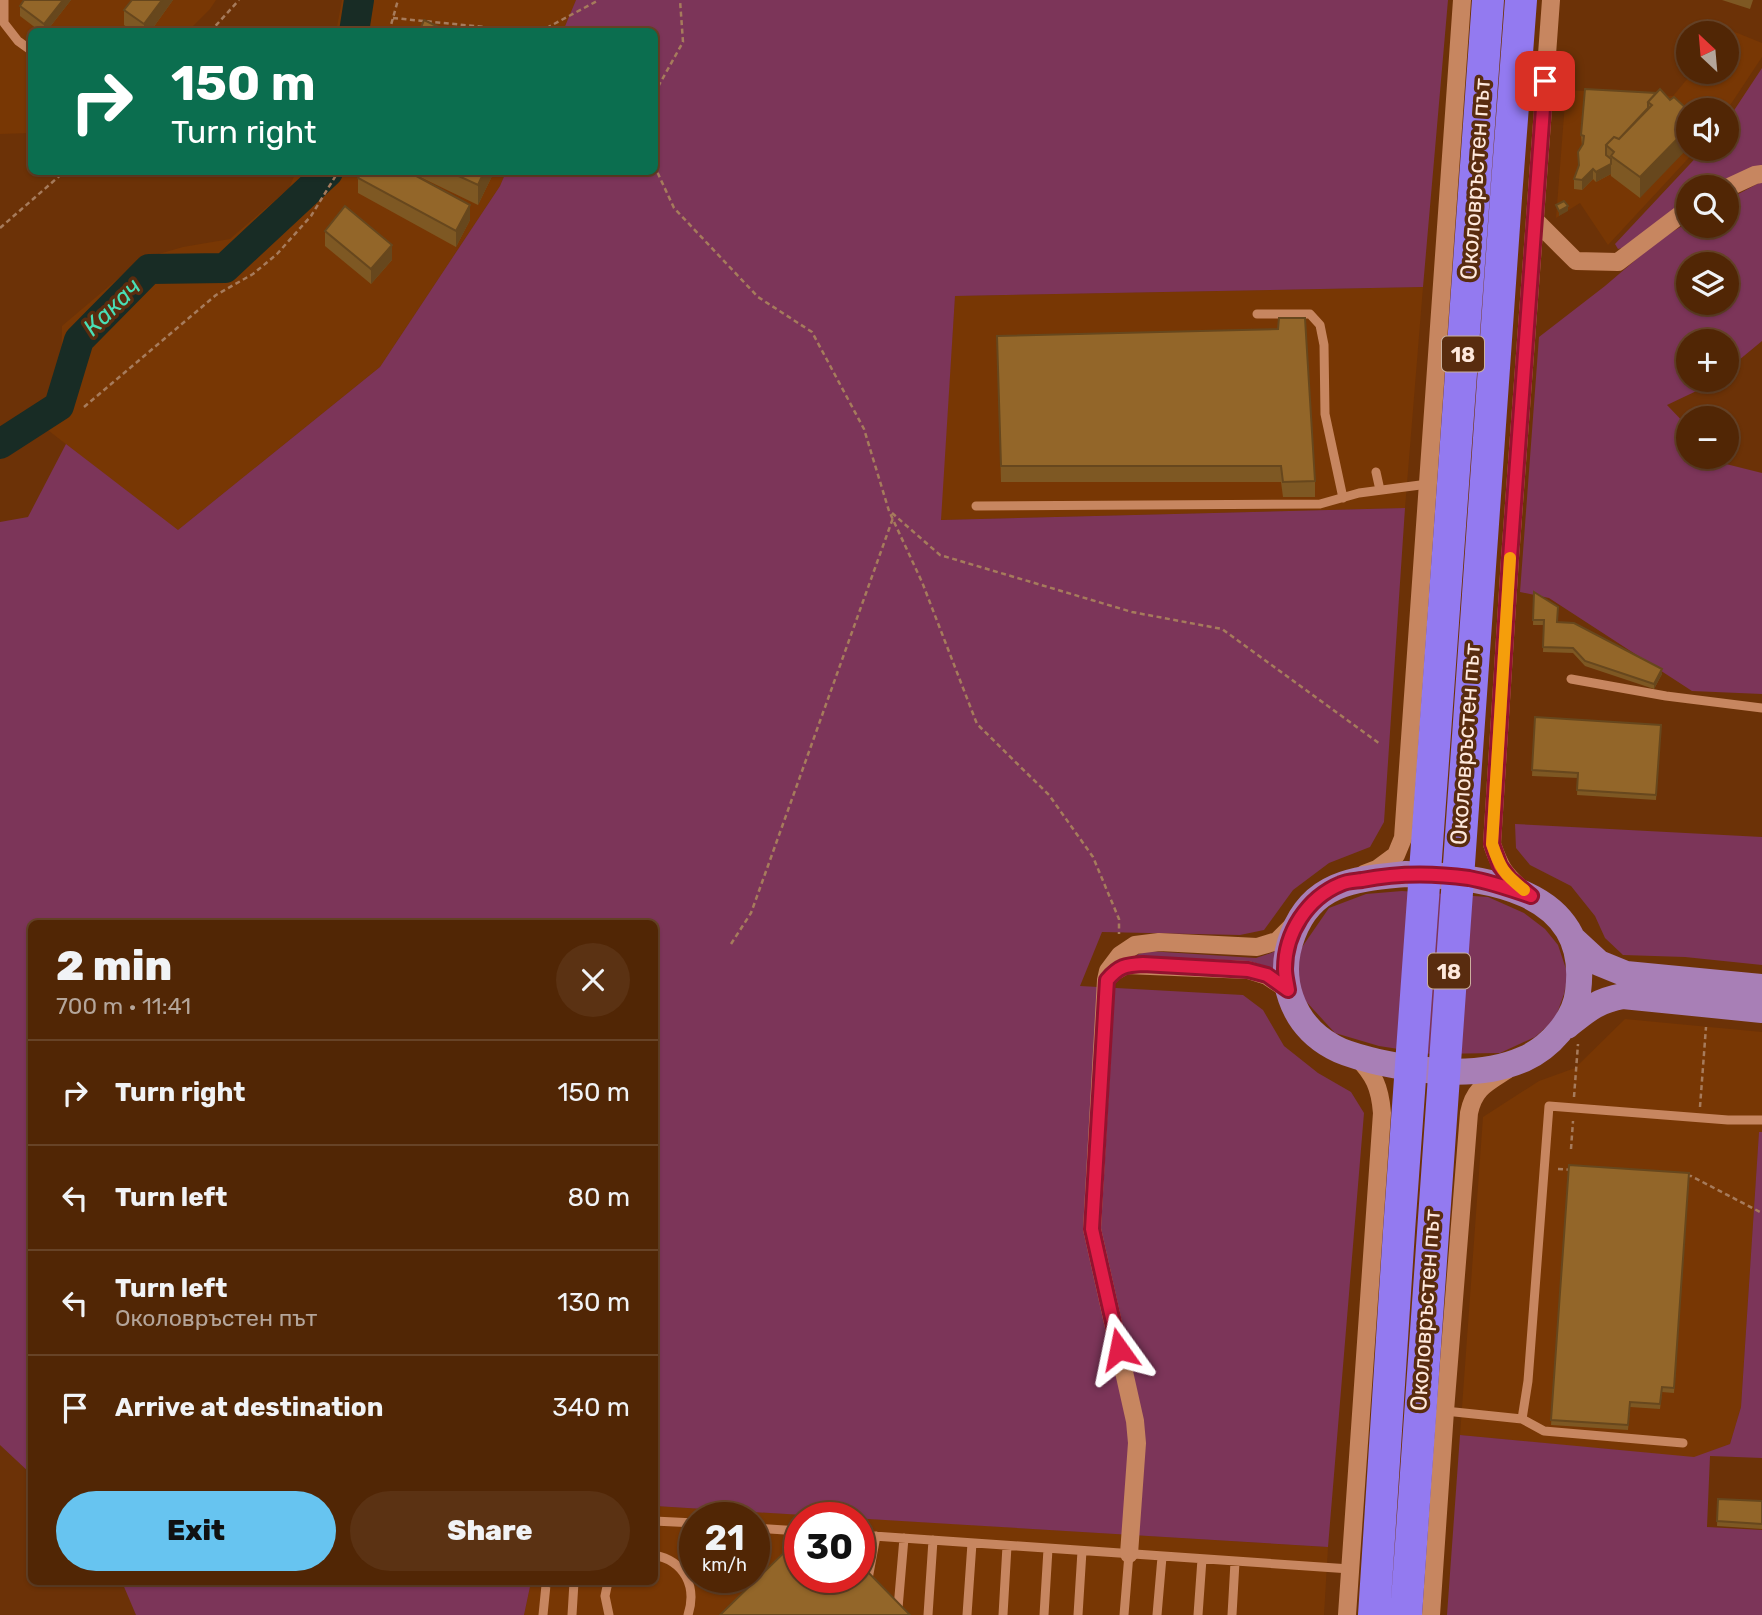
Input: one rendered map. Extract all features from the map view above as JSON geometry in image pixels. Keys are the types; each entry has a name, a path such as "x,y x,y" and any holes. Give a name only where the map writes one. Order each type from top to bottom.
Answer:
{"highway":[{"name":"Околовръстен път","path":"1406,1615 1430,1234 1452,708 1488,0"},
{"name":"Околовръстен път","path":"1374,1615 1399,1231 1521,0"}],"main road":[{"path":"1762,987 1626,974 1599,963 1573,939 1560,919 1544,903 1531,896 1469,878 1426,874 1376,877 1342,883 1315,899 1298,921 1287,949 1285,970 1288,990 1295,1008 1317,1037 1356,1057 1433,1071 1485,1070 1524,1059 1544,1047 1592,1007 1605,1000 1623,996 1762,1010"},
{"path":"1560,1031 1577,999 1580,980 1580,960 1573,939"}],"street":[{"name":"Околовръстен път","path":"1342,883 1377,869 1396,855 1403,838 1462,0"},
{"name":"Околовръстен път","path":"1531,896 1510,879 1500,866 1492,844 1550,0"},
{"path":"1739,182 1762,174"},
{"path":"1535,219 1576,261 1618,262 1676,218"},
{"path":"1129,1554 1137,1443 1135,1421 1092,1229 1108,971 1119,955 1135,945 1159,942 1257,947 1277,941 1298,921"},
{"path":"1107,980 1125,965 1143,964 1248,970 1267,975 1288,990"},
{"path":"1347,1615 1382,1113 1380,1093 1371,1072 1356,1057"},
{"name":"Околовръстен път","path":"1431,1615 1471,1103 1479,1088 1524,1059"}],"lane":[{"path":"3,0 4,23 18,41 28,48"},
{"path":"1257,314 1310,314 1320,325 1324,345 1325,414 1343,498"},
{"path":"1376,472 1380,490"},
{"path":"976,506 1320,504 1359,493 1428,484"},
{"path":"1571,679 1666,696 1762,708"},
{"path":"1522,1419 1528,1381 1549,1106 1728,1120 1762,1119"},
{"path":"1445,1411 1522,1419 1544,1431 1683,1443"},
{"path":"658,1521 679,1523"},
{"path":"875,1541 876,1536 1350,1569"},
{"path":"901,1612 904,1538"},
{"path":"928,1615 933,1540"},
{"path":"967,1615 972,1543"},
{"path":"1003,1615 1007,1546"},
{"path":"1044,1615 1048,1549"},
{"path":"1078,1615 1082,1551"},
{"path":"1124,1615 1129,1554"},
{"path":"658,1556 678,1565 689,1581 692,1604 688,1615"},
{"path":"1157,1615 1162,1557"},
{"path":"1198,1615 1202,1559"},
{"path":"1232,1615 1235,1562"},
{"path":"543,1615 546,1585"},
{"path":"572,1615 574,1585"},
{"path":"607,1615 608,1585"},
{"path":"890,1601 901,1612"}],"path":[{"path":"214,28 239,0"},
{"path":"390,28 398,0"},
{"path":"545,28 599,0"},
{"path":"658,87 683,42 680,0"},
{"path":"393,18 496,28"},
{"path":"658,174 674,208 748,287 758,297 812,332 864,429 889,510 922,582 977,724 1049,795 1093,857 1119,919 1119,955"},
{"path":"0,228 61,175"},
{"path":"84,407 216,295 253,274 278,254 311,216 336,175"},
{"path":"889,510 940,555 1132,612 1222,629 1380,744"},
{"path":"732,944 751,913 893,518"},
{"path":"1699,1117 1707,1019"},
{"path":"1544,1168 1571,1170"},
{"path":"1678,1175 1691,1176 1762,1213"}],"shaded area":[{"path":"0,0 216,0 191,28 28,28 28,133 0,134"},
{"path":"342,0 576,0 564,28 337,28"},
{"path":"576,0 1448,0 1423,287 955,296 941,520 1405,508 1384,822 1370,847 1329,863 1293,890 1264,930 1240,935 1102,932 1080,986 1243,995 1263,1010 1284,1046 1318,1073 1351,1092 1364,1113 1328,1547 875,1519 875,1502 784,1502 784,1514 770,1513 770,1502 679,1502 679,1507 658,1506 658,920 28,920 28,1471 0,1445 0,522 28,517 66,444 178,530 380,367 505,175 658,175 658,28 564,28"},
{"path":"1740,34 1762,43 1762,57 1735,98 1676,98 1676,161 1686,161 1608,245 1580,203 1556,218 1566,90 1673,96 1683,84 1740,84"},
{"path":"1762,68 1762,167 1736,175 1680,175 1693,161 1739,161 1739,103"},
{"path":"295,175 505,175 380,367 177,531 44,427 61,372 62,326 141,259 183,247 230,239 289,188"},
{"path":"1676,179 1676,210 1626,247 1618,249 1615,244"},
{"path":"1762,183 1762,341 1739,360 1739,329 1676,329 1676,392 1694,392 1667,405 1676,414 1676,469 1739,467 1762,473 1762,694 1692,691 1549,598 1520,592 1539,337 1660,239 1676,230 1676,238 1739,238 1739,194"},
{"path":"1423,287 1405,508 940,520 955,296"},
{"path":"1515,824 1762,837 1762,965 1685,957 1623,955 1605,938 1595,916 1571,886 1530,865 1516,848"},
{"path":"1402,891 1488,897 1524,913 1545,929 1558,945 1568,975 1555,1019 1535,1037 1500,1053 1431,1054 1379,1046 1335,1033 1302,997 1298,972 1300,950 1329,908 1366,894"},
{"path":"1281,948 1278,976 1249,963 1136,955 1148,951 1256,958"},
{"path":"1625,1019 1762,1032 1762,1132 1759,1133 1741,1407 1730,1444 1694,1458 1460,1435 1483,1117 1539,1081 1575,1068"},
{"path":"1759,1132 1762,1132 1762,1458 1710,1456 1707,1527 1762,1530 1762,1615 1447,1615 1460,1435 1694,1457 1730,1444 1741,1407"},
{"path":"658,1506 679,1507 679,1593 770,1593 770,1513 784,1514 784,1593 875,1593 875,1519 1328,1547 1324,1615 524,1615 530,1585 658,1585"},
{"path":"123,1585 530,1585 524,1615 136,1615"}],"building":[{"path":"24,0 63,0 44,24 20,6"},
{"path":"132,0 162,0 144,24 124,10"},
{"path":"424,20 441,28 421,28"},
{"path":"1585,89 1656,93 1648,102 1648,108 1619,139 1614,137 1606,145 1606,155 1611,159 1611,164 1596,172 1593,169 1582,180 1574,179 1579,165 1578,152 1584,136 1581,135"},
{"path":"1660,89 1670,100 1674,97 1676,99 1676,140 1640,177 1611,156 1614,152 1606,145 1614,137 1619,139 1652,105 1648,102"},
{"path":"360,175 415,175 470,205 456,231 358,178"},
{"path":"456,175 483,175 478,185"},
{"path":"1564,201 1568,206 1559,211 1556,205"},
{"path":"345,206 392,245 371,269 325,231"},
{"path":"1279,318 1305,318 1315,481 1283,482 1281,466 1001,466 997,336 1278,329"},
{"path":"1534,592 1558,607 1557,622 1574,623 1662,669 1654,684 1585,661 1573,648 1543,647 1544,620 1533,620"},
{"path":"1535,717 1661,725 1656,795 1577,790 1578,773 1532,770"},
{"path":"1569,1165 1689,1173 1674,1388 1662,1387 1660,1404 1630,1402 1628,1425 1551,1420"},
{"path":"1718,1499 1762,1501 1762,1524 1717,1521"},
{"path":"784,1553 784,1593 875,1593 875,1579 910,1615 720,1615 743,1593 770,1593 770,1566"}],"waterway":[{"name":"Какач","path":"355,28 359,0"},
{"name":"Какач","path":"0,444 59,406 79,340 149,269 225,268 325,175"}],"slow traffic":[{"path":"1510,558 1492,844 1500,866 1510,879 1524,890"}],"route":[{"path":"1119,1349 1092,1229 1107,980 1114,972 1125,965 1143,964 1248,970 1267,975 1288,990 1285,970 1287,949 1298,921 1315,899 1342,883 1376,877 1426,874 1469,878 1531,896 1510,879 1500,866 1492,844 1545,81"}]}
